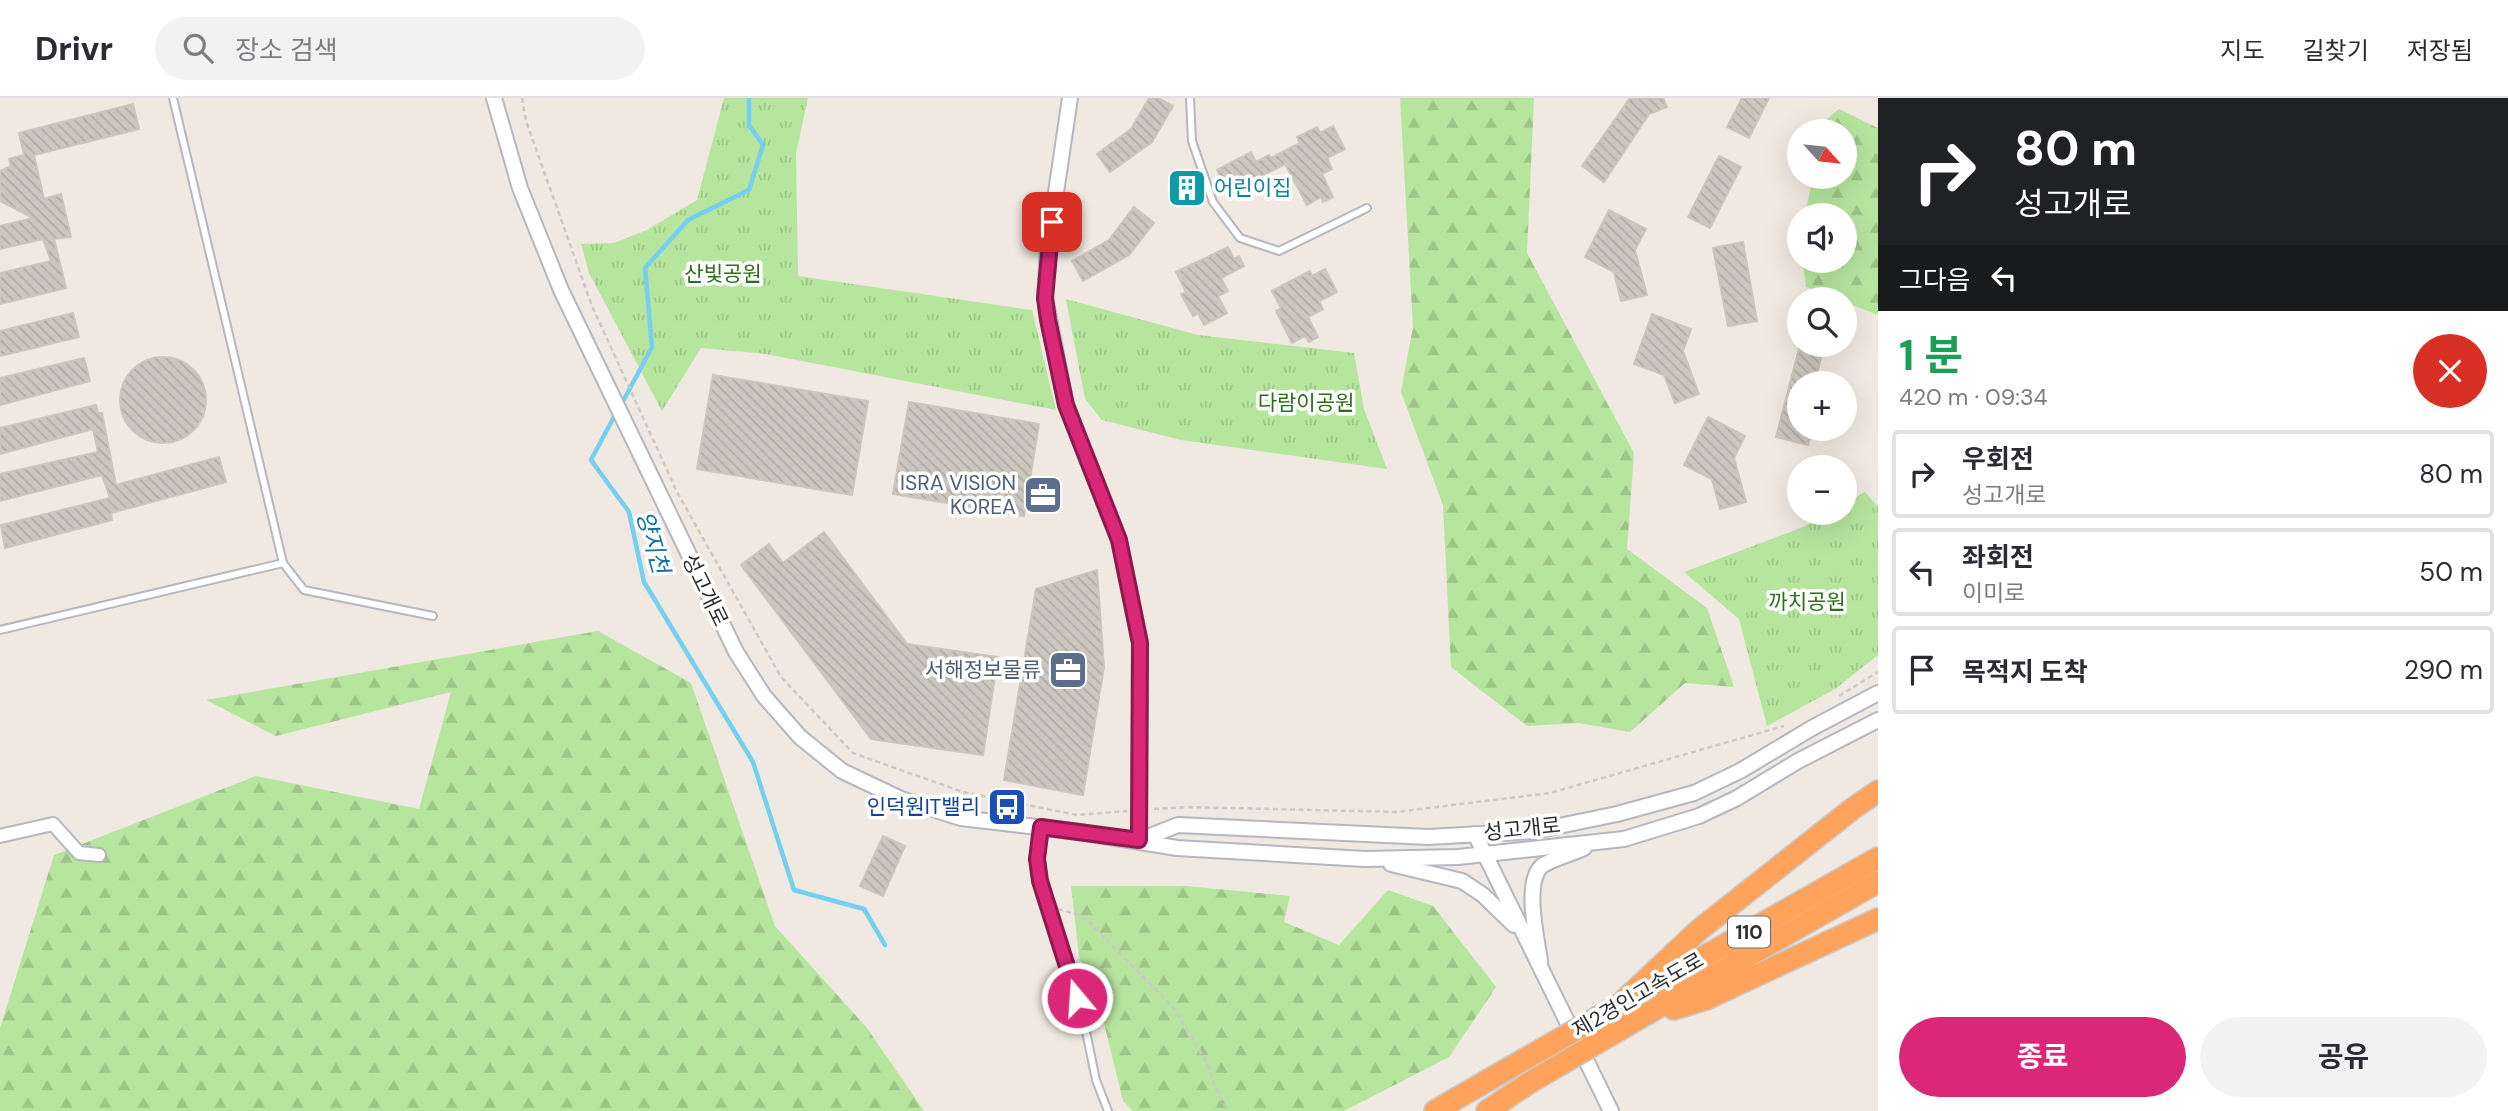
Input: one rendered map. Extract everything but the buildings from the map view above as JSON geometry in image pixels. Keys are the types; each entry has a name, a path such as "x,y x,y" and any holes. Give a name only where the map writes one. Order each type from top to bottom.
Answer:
{"highway":[{"path":"1619,1005 1699,930 1878,791"},
{"name":"제2경인고속도로","path":"1434,1111 1878,858"},
{"name":"제2경인고속도로","path":"1487,1111 1638,1019 1878,882"},
{"path":"1638,1019 1706,999 1878,919"}],"street":[{"name":"성고개로","path":"494,98 524,200 561,290 736,652 764,696 800,737 842,771 901,799 961,818 1139,840 1177,848 1366,859 1458,857 1624,839 1699,816 1878,720"},
{"path":"1070,98 1048,246 1045,298 1066,405 1119,540 1140,643 1139,840"},
{"name":"성고개로","path":"1139,840 1178,825 1428,837 1535,831 1617,814 1694,793 1740,771 1878,693"},
{"path":"0,836 53,824 79,853 99,855"},
{"path":"1475,834 1611,1111"},
{"path":"1540,970 1532,899 1534,876 1546,864 1599,842"},
{"path":"1366,859 1462,881 1483,895 1521,932"}],"lane":[{"path":"173,98 283,563 304,590 433,616"},
{"path":"1190,98 1192,141 1213,202 1240,238 1279,251 1367,208"},
{"path":"0,630 283,563"},
{"path":"1041,827 1037,859 1040,881 1082,1013 1096,1080 1108,1111"}],"path":[{"path":"522,98 526,121 592,306 677,492 781,677 853,753 963,792 1077,815 1187,807 1396,812 1550,793 1793,724"},
{"path":"1836,698 1878,672"},
{"path":"1049,904 1083,916 1172,1006 1207,1063 1219,1096 1228,1111"}],"green space":[{"name":"산빛공원","path":"724,98 808,98 796,153 798,276 1032,310 1056,410 766,354 701,348 662,411 589,273 581,244 614,243 647,230 697,200"},
{"path":"1400,98 1534,98 1527,253 1634,453 1627,549 1707,608 1734,687 1685,683 1630,732 1579,723 1527,726 1451,667 1443,505 1401,392 1413,327"},
{"path":"1839,109 1878,128 1878,315 1857,307 1857,287 1806,287 1804,273 1857,273 1857,203 1808,203 1810,189 1857,189 1857,119 1827,119"},
{"name":"다람이공원","path":"1066,299 1198,335 1354,353 1364,409 1387,469 1181,440 1102,420 1085,399"},
{"name":"까치공원","path":"1865,492 1878,507 1878,655 1835,689 1767,726 1739,619 1684,572 1807,525 1857,525 1857,496"},
{"path":"598,631 691,683 775,926 867,1028 924,1111 0,1111 0,1028 54,855 256,776 419,809 451,692 276,736 206,700"},
{"path":"1071,886 1186,886 1290,896 1284,922 1339,945 1388,890 1433,906 1496,987 1449,1057 1344,1111 1133,1111 1123,1101 1103,1019 1079,956"}],"waterway":[{"name":"양지천","path":"621,405 652,347 645,268 688,220 749,190 763,145 749,125 749,98"},
{"name":"양지천","path":"616,413 591,460 629,512 644,582 753,762 794,890 864,909 885,945"}],"place":[{"name":"어린이집","path":"1187,188"},
{"name":"ISRA VISION KOREA","path":"1043,495"},
{"name":"서해정보물류","path":"1068,670"},
{"name":"인덕원IT밸리","path":"1007,807"}],"route":[{"path":"1052,222 1045,298 1048,320 1066,405 1119,540 1140,643 1139,840 1041,827 1037,859 1040,881 1077,998"}]}
